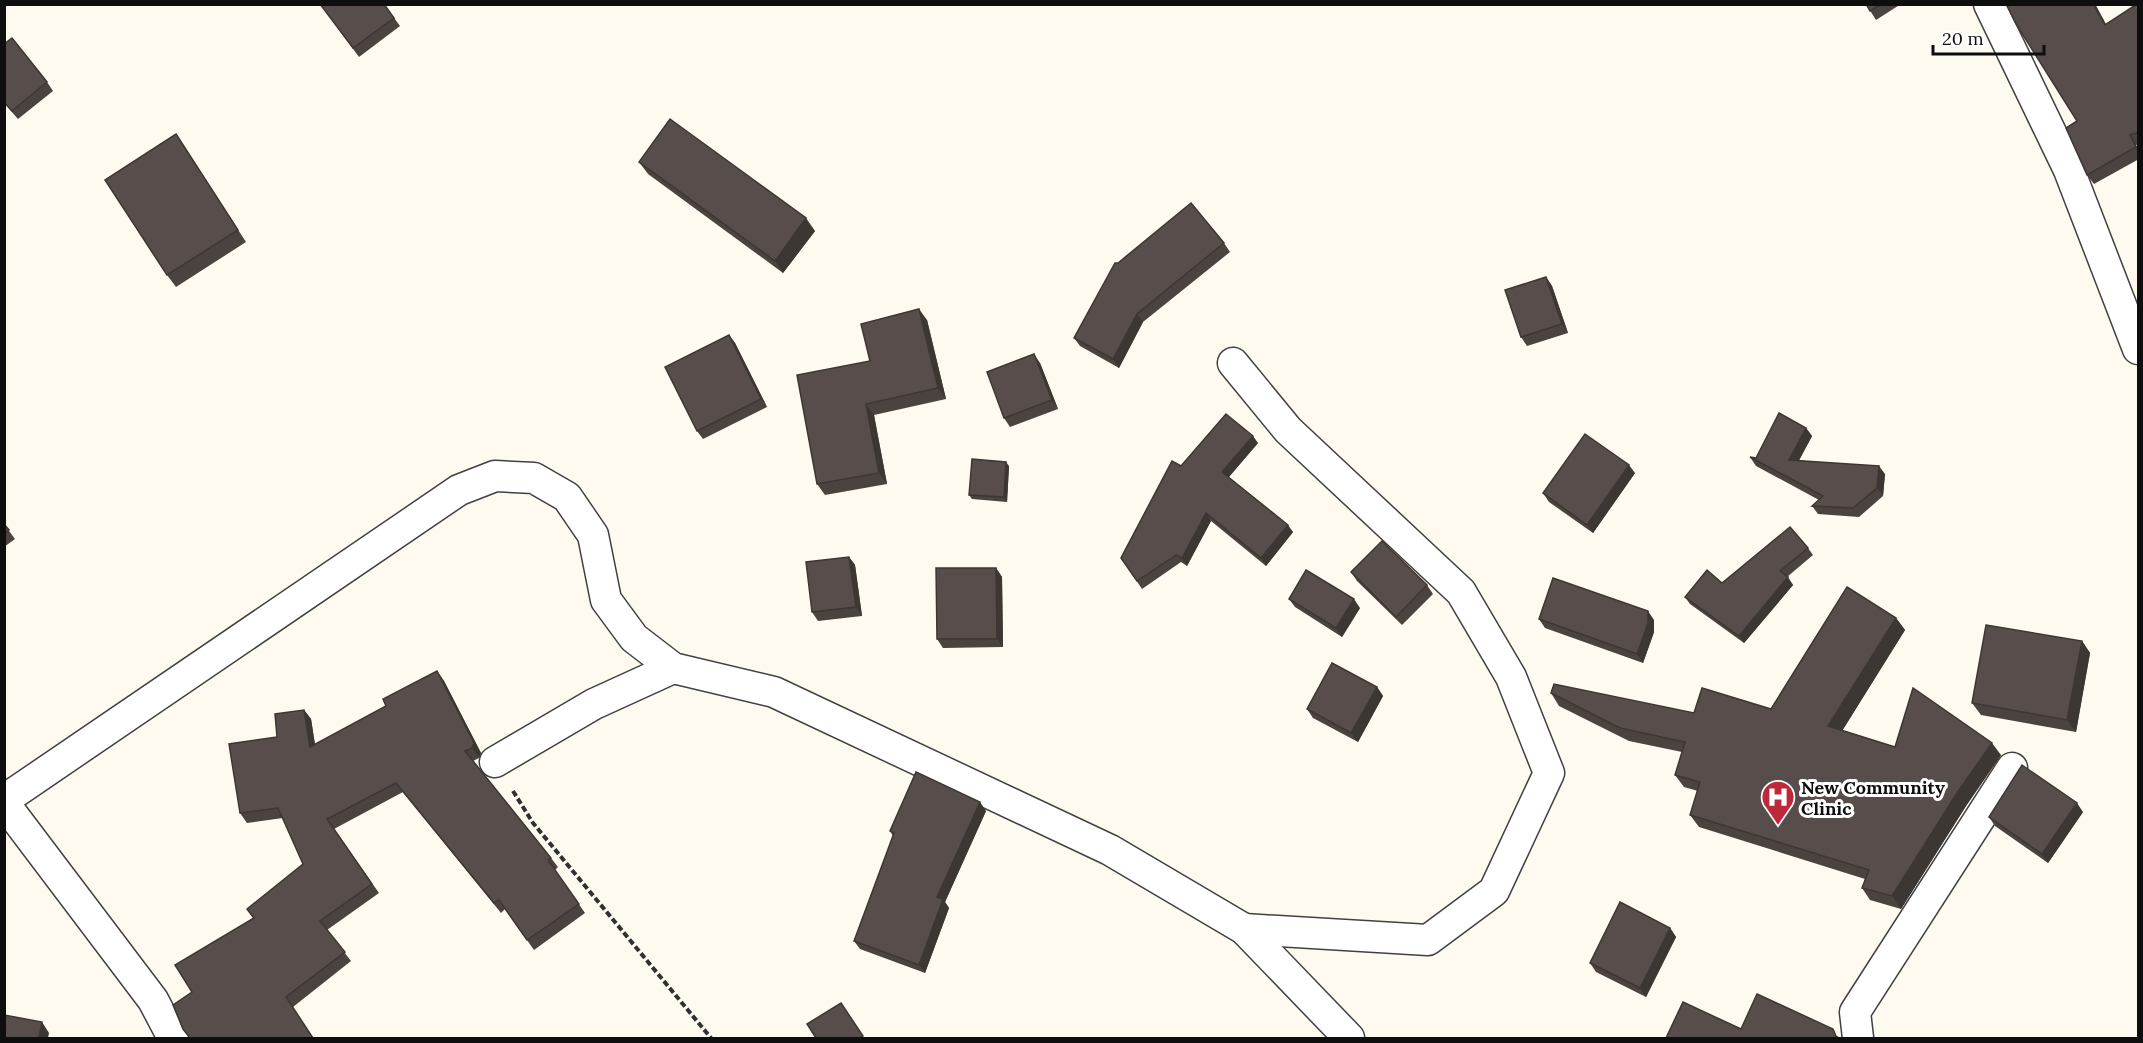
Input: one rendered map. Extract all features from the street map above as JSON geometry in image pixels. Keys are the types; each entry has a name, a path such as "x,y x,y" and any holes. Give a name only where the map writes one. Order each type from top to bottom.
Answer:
{"street":[{"path":"1989,4 2069,170 2139,349"},
{"path":"1233,363 1288,430 1461,592 1511,677 1550,773 1494,891 1428,940 1244,929"},
{"path":"173,1038 153,1000 4,802 459,490 495,476 534,478 567,497 593,535 606,600 634,638 673,668 774,692 1110,850 1244,929 1349,1038"},
{"path":"495,762 594,704 673,668"},
{"path":"1857,1038 1855,1012 2012,768"}],"path":[{"path":"495,762 533,823 711,1038"}],"building":[{"path":"320,4 384,4 394,18 353,48"},
{"path":"1866,4 1881,4 1870,11"},
{"path":"2009,4 2093,4 2105,25 2139,4 2139,132 2130,135 2136,147 2087,175 2066,128 2077,121 2016,24 2007,6"},
{"path":"12,38 47,82 12,111 4,102 4,44"},
{"path":"670,119 806,218 775,261 639,162"},
{"path":"176,134 238,230 167,275 105,180"},
{"path":"1191,203 1224,243 1137,314 1113,359 1074,338 1115,263 1118,263"},
{"path":"1546,277 1562,324 1521,337 1505,290"},
{"path":"919,309 938,388 866,404 879,473 817,484 797,375 870,361 861,324"},
{"path":"729,335 761,399 697,431 665,367"},
{"path":"1034,354 1052,400 1004,418 987,372"},
{"path":"1779,413 1806,428 1789,460 1879,466 1877,488 1853,508 1812,506 1823,496 1750,457 1756,458"},
{"path":"1226,414 1253,436 1222,472 1288,525 1261,558 1206,513 1182,558 1176,555 1137,581 1121,558 1172,461 1181,466"},
{"path":"1585,434 1629,465 1587,525 1543,493"},
{"path":"972,459 1006,462 1004,497 969,495"},
{"path":"4,524 9,530 4,534"},
{"path":"1790,527 1808,548 1780,571 1788,577 1739,636 1685,597 1707,570 1722,583"},
{"path":"1382,541 1427,585 1396,617 1351,572"},
{"path":"849,557 856,607 812,612 806,562"},
{"path":"936,568 996,568 997,639 937,639"},
{"path":"1306,570 1354,599 1336,628 1289,599"},
{"path":"1553,578 1648,611 1648,623 1637,654 1539,619"},
{"path":"1847,587 1896,618 1828,726 1895,747 1913,688 1992,743 1957,793 1892,896 1862,888 1869,870 1690,815 1700,782 1675,775 1685,742 1620,728 1551,693 1554,684 1694,713 1702,688 1771,709"},
{"path":"1986,625 2082,641 2067,720 1972,703"},
{"path":"1332,663 1377,687 1351,733 1307,709"},
{"path":"437,671 474,743 472,748 465,751 551,858 548,860 579,904 527,940 499,900 494,903 396,783 327,819 372,884 320,921 345,952 286,997 313,1038 190,1038 183,1029 173,1005 192,992 175,965 254,918 247,909 303,864 278,808 240,813 229,744 277,737 275,714 304,710 310,747 386,706 383,699"},
{"path":"2022,765 2077,803 2042,854 1989,817"},
{"path":"916,772 980,802 937,897 943,899 919,965 854,941 894,833 890,831"},
{"path":"1620,902 1670,928 1640,988 1590,963"},
{"path":"1757,994 1833,1029 1839,1038 1666,1038 1683,1002 1741,1029"},
{"path":"841,1003 863,1036 859,1038 816,1038 807,1024"},
{"path":"4,1015 42,1022 39,1038 4,1038"}],"place":[{"name":"New Community Clinic","path":"1778,826"}]}
